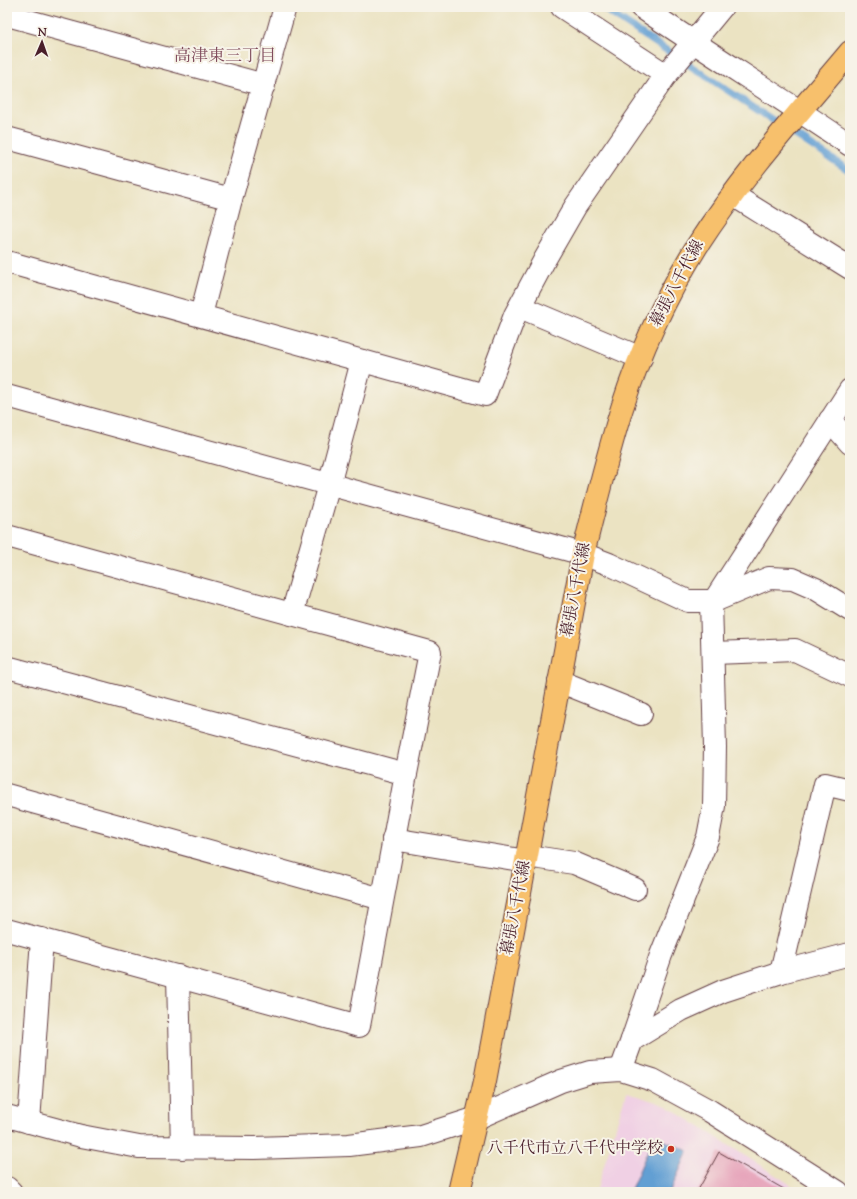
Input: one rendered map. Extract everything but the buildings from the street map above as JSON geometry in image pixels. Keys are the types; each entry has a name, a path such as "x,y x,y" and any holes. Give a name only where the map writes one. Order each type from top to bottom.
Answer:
{"main road":[{"name":"幕張八千代線","path":"459,1192 485,1081 583,554 601,481 622,407 647,343 678,279 696,247 766,151 850,52"}],"street":[{"path":"201,315 231,199 285,7"},
{"path":"562,7 666,75"},
{"path":"641,7 797,115 850,145"},
{"path":"7,262 485,395 520,306 575,207 666,75 722,7"},
{"path":"7,15 264,85"},
{"path":"7,138 231,199"},
{"path":"733,195 850,268"},
{"path":"520,306 641,358"},
{"path":"292,614 329,485 362,361"},
{"path":"621,1070 661,956 708,837 714,806 715,747 713,601 850,390"},
{"path":"7,396 583,554 609,564 688,601 713,601 769,578 793,579 816,589 850,610"},
{"path":"830,420 850,443"},
{"path":"7,536 430,652 393,839 359,1026 7,930"},
{"path":"713,653 795,650 850,676"},
{"path":"7,667 406,774"},
{"path":"559,681 641,714"},
{"path":"781,972 825,784 850,790"},
{"path":"7,795 382,899"},
{"path":"393,839 526,858 574,863 635,889"},
{"path":"29,1122 42,939"},
{"path":"632,1040 682,1010 723,991 781,972 850,954"},
{"path":"178,976 182,1148"},
{"path":"7,1116 81,1136 139,1147 255,1148 349,1145 422,1136 477,1118 561,1081 590,1072 621,1070 653,1080 710,1112 838,1192"},
{"path":"7,1188 11,1192"}],"shaded area":[{"name":"八千代市立八千代中学校","path":"626,1093 667,1106 802,1192 596,1192"}],"water":[{"path":"654,1136 688,1151 670,1192 630,1192"}],"waterway":[{"path":"601,7 850,171"}],"place":[{"name":"八千代市立八千代中学校","path":"671,1149"}],"district":[{"name":"高津東三丁目","path":"225,57"}]}
